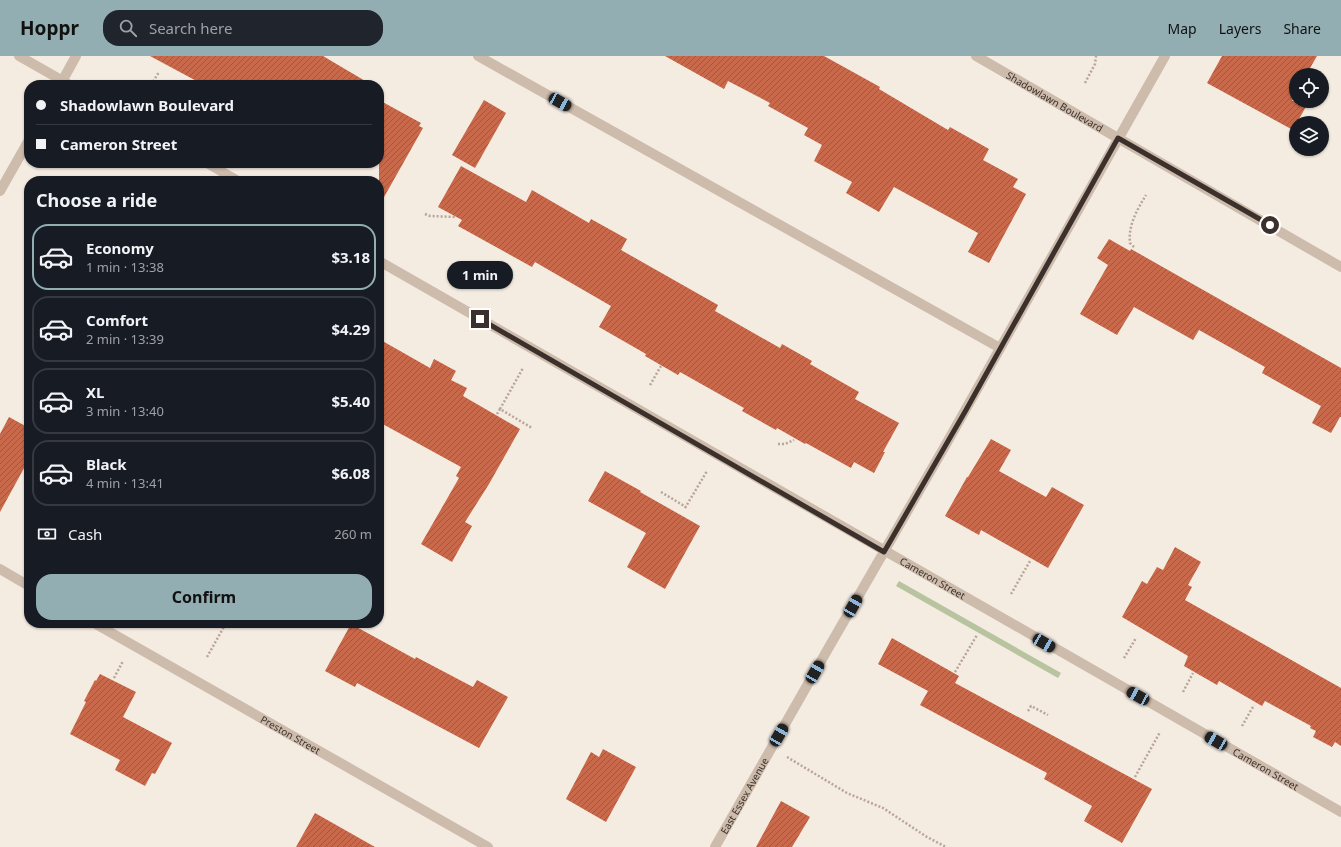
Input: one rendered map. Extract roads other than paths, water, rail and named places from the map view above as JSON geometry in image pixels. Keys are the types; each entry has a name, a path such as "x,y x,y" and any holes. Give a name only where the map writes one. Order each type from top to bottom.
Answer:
{"street":[{"path":"19,56 58,80"},
{"path":"66,80 76,56"},
{"path":"478,56 1000,348"},
{"name":"Shadowlawn Boulevard","path":"976,56 1341,266"},
{"name":"East Essex Avenue","path":"715,847 1165,56"},
{"path":"0,191 24,149"},
{"path":"216,168 229,176"},
{"name":"Cameron Street","path":"384,264 884,552 1341,812"},
{"path":"0,569 24,583"},
{"name":"Preston Street","path":"103,628 488,847"}]}
